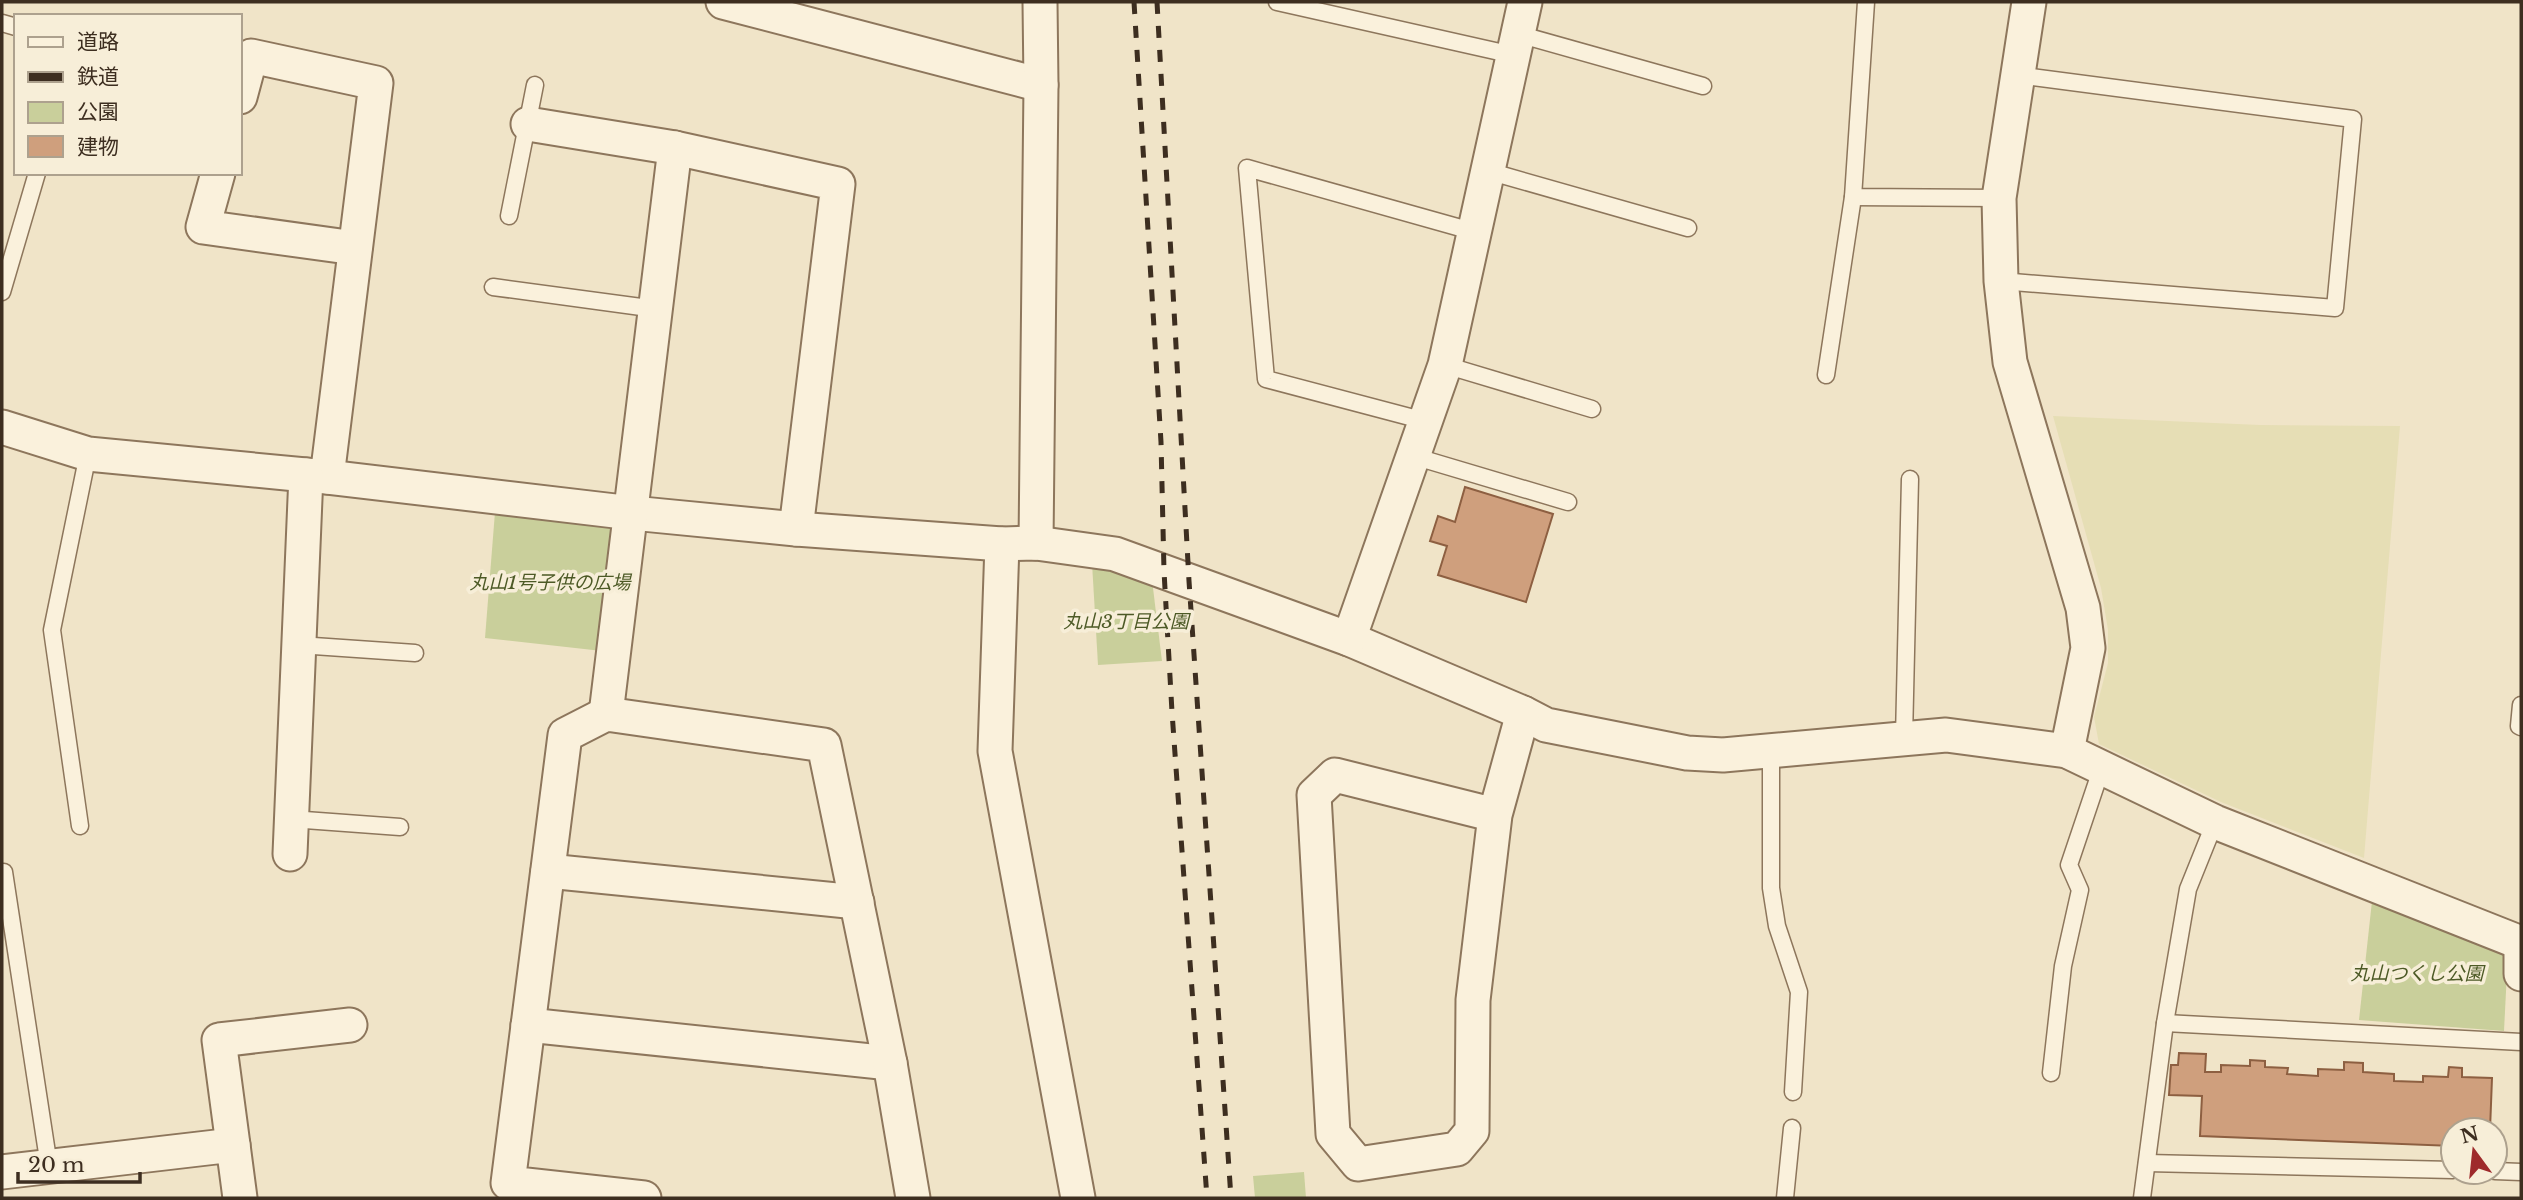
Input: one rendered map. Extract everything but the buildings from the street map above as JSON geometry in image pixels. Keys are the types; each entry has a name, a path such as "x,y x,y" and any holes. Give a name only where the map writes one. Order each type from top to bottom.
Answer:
{"street":[{"path":"723,2 1041,85"},
{"path":"1036,543 1040,2"},
{"path":"1349,639 1445,365 1525,2"},
{"path":"2029,2 1999,198 2001,281 2010,362 2083,608 2088,648 2067,751"},
{"path":"242,90 251,56 376,83 355,248 317,476 299,646 290,854"},
{"path":"527,124 675,148 838,184 796,528"},
{"path":"606,714 675,148"},
{"path":"217,175 203,227 355,248"},
{"path":"2,428 88,454 317,476 632,513 1002,544 1036,543 1115,554 1349,639 1523,712 1546,725 1687,753 1723,754 1947,735 2067,751 2215,822 2521,951"},
{"path":"1002,544 995,751 1078,1198"},
{"path":"1495,816 1335,775 1314,795 1333,1134 1358,1164 1457,1149 1472,1131 1474,1000 1495,816 1523,712"},
{"path":"644,1198 508,1183 565,735 606,714 824,745 890,1063 913,1198"},
{"path":"548,872 857,902"},
{"path":"240,1198 219,1040 350,1025"},
{"path":"528,1025 890,1063"},
{"path":"2,1172 233,1145"}],"lane":[{"path":"1277,2 1515,44 1703,86"},
{"path":"1826,375 1853,197 1866,2"},
{"path":"2001,281 2335,308 2353,119 2017,75"},
{"path":"509,216 536,85"},
{"path":"1425,421 1266,379 1247,168 1475,232"},
{"path":"1488,171 1688,228"},
{"path":"2,292 36,175"},
{"path":"1853,197 1999,198"},
{"path":"493,287 656,309"},
{"path":"1445,365 1592,409"},
{"path":"80,826 52,630 88,454"},
{"path":"1413,456 1568,502"},
{"path":"1904,738 1910,479"},
{"path":"299,646 415,653"},
{"path":"2521,705 2521,727"},
{"path":"1771,750 1771,888 1777,926 1799,992 1793,1092"},
{"path":"2051,1073 2063,966 2080,890 2069,865 2102,767"},
{"path":"291,819 400,827"},
{"path":"2142,1198 2165,1023 2188,889 2215,822"},
{"path":"2,873 50,1166"},
{"path":"2165,1023 2521,1042"},
{"path":"1785,1198 1792,1128"},
{"path":"2147,1163 2439,1170"}],"shaded area":[{"path":"2053,416 2260,425 2400,426 2364,858 2221,802 2099,744 2094,717 2108,663 2108,630 2101,588"}],"green space":[{"name":"丸山1号子供の広場","path":"495,512 617,526 602,651 485,638"},
{"name":"丸山3丁目公園","path":"1092,563 1152,580 1162,661 1098,665"},
{"name":"丸山つくし公園","path":"2372,901 2508,952 2504,1031 2359,1020"},
{"path":"1304,1172 1306,1198 1255,1198 1253,1176"}],"railway":[{"path":"1134,2 1161,442 1164,571 1172,712 1207,1198"},
{"path":"1157,2 1189,581 1231,1198"}]}
